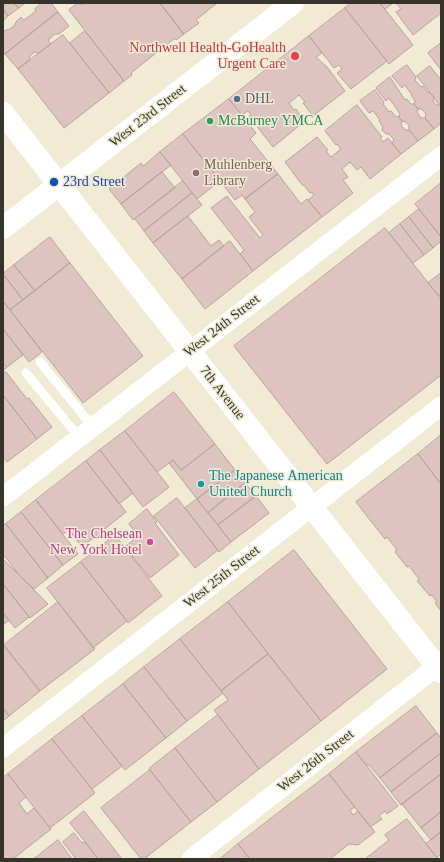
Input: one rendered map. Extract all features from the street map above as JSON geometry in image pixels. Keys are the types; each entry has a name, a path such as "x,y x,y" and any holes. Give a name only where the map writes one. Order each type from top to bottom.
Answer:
{"main road":[{"name":"West 23rd Street","path":"3,228 293,3"},
{"name":"7th Avenue","path":"3,113 311,507 440,668"}],"street":[{"name":"West 24th Street","path":"3,497 441,156"},
{"name":"West 25th Street","path":"3,748 441,406"},
{"name":"West 26th Street","path":"190,859 440,668"}],"lane":[{"path":"40,362 86,432"},
{"path":"26,373 86,432"}],"building":[{"path":"3,3 14,3 19,8 8,16 3,9"},
{"path":"14,3 25,3 19,8"},
{"path":"42,3 51,3 58,12 5,54 3,50 3,32 14,26 21,17 24,20 36,11 35,9"},
{"path":"78,3 81,3 82,5 84,3 160,3 184,34 176,40 175,38 131,73 132,75 124,81 69,10"},
{"path":"160,3 217,3 196,20 199,23 184,34"},
{"path":"351,3 380,3 413,45 389,64 345,8"},
{"path":"380,3 393,3 385,9"},
{"path":"396,3 441,3 441,13 413,35 396,12 401,9"},
{"path":"345,8 387,61 351,89 337,73 342,69 339,65 334,68 309,36"},
{"path":"3,9 8,16 3,21"},
{"path":"58,12 69,26 59,34 55,34 48,40 51,44 39,53 34,52 30,56 29,61 18,69 5,54"},
{"path":"85,31 124,81 109,93 70,43"},
{"path":"63,35 109,93 64,128 18,69"},
{"path":"309,36 322,53 316,57 327,67 345,91 313,116 299,95 289,103 294,110 296,109 305,121 273,147 249,116 251,115 248,111 242,115 229,99"},
{"path":"441,43 441,70 428,53"},
{"path":"407,65 416,77 415,80 421,87 423,86 427,92 434,97 433,101 436,105 440,105 441,107 441,123 434,129 425,118 426,114 422,109 418,109 414,104 415,101 405,85 402,88 392,76"},
{"path":"430,66 441,80 441,107 417,76"},
{"path":"390,77 405,100 407,99 411,104 414,104 418,109 417,112 421,118 425,118 434,129 418,141 409,130 409,126 406,122 402,121 399,117 400,114 389,98 386,101 376,88"},
{"path":"375,90 389,112 391,111 396,117 398,116 402,121 401,125 405,130 409,130 418,141 401,154 392,143 394,140 389,134 386,134 382,130 383,127 379,121 380,120 373,111 369,113 360,101"},
{"path":"229,99 256,133 250,139 278,174 245,199 242,195 235,200 183,134"},
{"path":"357,105 382,137 380,138 383,142 388,138 401,154 370,179 361,167 357,170 350,162 342,169 348,177 343,180 353,193 322,217 308,200 314,195 312,192 310,193 304,185 303,186 285,162 317,137 328,150 326,151 331,157 341,149 325,131"},
{"name":"Muhlenberg Library","path":"183,134 220,181 197,199 160,152"},
{"path":"160,152 171,165 121,204 109,189 141,163 143,166"},
{"path":"162,172 175,188 133,220 121,204"},
{"path":"278,174 301,204 307,199 322,217 253,271 240,254 244,250 211,208 227,196 260,238 263,235 249,217 255,212 245,199"},
{"path":"183,181 192,193 144,231 135,219"},
{"path":"441,183 441,237 415,204"},
{"path":"192,193 202,205 153,243 144,231"},
{"path":"419,209 441,237 441,241 433,248 409,217"},
{"path":"188,216 211,246 219,240 224,246 182,279 153,243"},
{"path":"409,217 433,248 424,255 400,224"},
{"path":"400,224 424,255 413,263 389,233"},
{"path":"385,228 441,299 441,375 327,464 234,346"},
{"path":"50,237 70,263 35,291 14,265"},
{"path":"230,241 253,271 205,309 182,279"},
{"path":"70,263 143,356 83,403 10,310"},
{"path":"14,265 35,291 23,300 3,274"},
{"path":"441,273 441,296 437,294 428,283"},
{"path":"3,274 23,300 10,310 3,301"},
{"path":"3,301 42,352 29,362 3,329"},
{"path":"3,329 23,355 7,367 3,363"},
{"path":"3,363 7,367 3,371"},
{"path":"6,372 27,399 29,398 52,427 37,439 3,395 3,374"},
{"path":"174,392 215,444 181,470 173,460 157,472 125,431"},
{"path":"3,395 37,439 7,462 3,457"},
{"path":"125,431 169,487 143,507 100,450"},
{"path":"441,435 441,484 418,454"},
{"name":"The Japanese American United Church","path":"215,444 235,470 197,499 169,463 173,460 181,470"},
{"path":"100,450 133,493 119,504 86,461"},
{"path":"418,454 441,484 441,611 435,603 437,602 432,595 430,596 417,581 419,579 395,552 397,550 387,537 385,539 356,502"},
{"path":"86,461 126,512 82,547 69,530 63,534 36,500"},
{"path":"235,470 245,483 208,513 197,499"},
{"path":"245,483 256,496 218,525 208,513"},
{"path":"256,496 269,513 231,542 218,525"},
{"path":"177,498 218,550 195,568 154,516"},
{"path":"197,499 231,542 219,552 185,508"},
{"path":"36,500 78,554 63,565 21,512"},
{"name":"The Chelsean New York Hotel","path":"147,509 157,522 155,523 179,555 150,578 125,547 138,536 129,524"},
{"path":"21,512 63,565 48,578 6,524"},
{"path":"6,524 48,578 34,589 19,575 3,554 3,526"},
{"path":"115,535 162,596 128,623 81,562"},
{"path":"294,550 387,669 321,721 228,602"},
{"path":"3,559 48,604 30,618 3,584"},
{"path":"81,562 127,621 93,648 47,588"},
{"path":"3,584 29,617 15,628 3,613"},
{"path":"58,602 95,649 40,691 4,645"},
{"path":"228,602 268,654 221,691 180,639"},
{"path":"3,613 9,620 3,625"},
{"path":"180,639 223,693 187,721 144,667"},
{"path":"3,645 40,691 9,716 3,708"},
{"path":"268,654 321,721 259,769 214,710 228,700 221,691"},
{"path":"144,667 187,721 166,738 123,684"},
{"path":"123,684 166,738 125,770 82,716"},
{"path":"416,706 437,733 380,778 369,765 366,765 356,752"},
{"path":"3,708 9,716 3,721"},
{"path":"218,715 259,769 217,802 175,748"},
{"path":"82,716 122,766 92,789 52,739"},
{"path":"437,733 441,738 441,753 391,792 380,778"},
{"path":"52,739 95,793 50,828 8,774"},
{"path":"175,748 217,802 191,822 149,769"},
{"path":"356,752 398,806 387,814 385,811 379,816 382,819 370,827 329,774"},
{"path":"441,753 441,774 401,805 391,792"},
{"path":"150,770 191,822 144,859 141,859 101,808"},
{"path":"8,774 26,797 19,803 27,814 34,808 51,829 13,859 3,859 3,778"},
{"path":"329,774 355,807 350,810 353,815 358,811 375,832 358,845 349,844 330,859 250,859 238,844"},
{"path":"441,774 441,812 421,828 402,804"},
{"path":"84,811 122,859 98,859 70,823"},
{"path":"441,812 441,832 431,840 421,828"},
{"path":"407,819 438,859 365,859 389,840 385,835"},
{"path":"441,832 441,854 437,858 426,844"},
{"path":"74,833 81,842 86,843 98,859 76,859 63,842"},
{"path":"58,840 72,859 34,859"},
{"path":"238,844 250,859 220,859"}],"place":[{"name":"Northwell Health-GoHealth Urgent Care","path":"295,56"},
{"name":"DHL","path":"237,99"},
{"name":"McBurney YMCA","path":"210,121"},
{"name":"Muhlenberg Library","path":"196,173"},
{"name":"23rd Street","path":"54,182"},
{"name":"The Japanese American United Church","path":"201,484"},
{"name":"The Chelsean New York Hotel","path":"150,542"}]}
